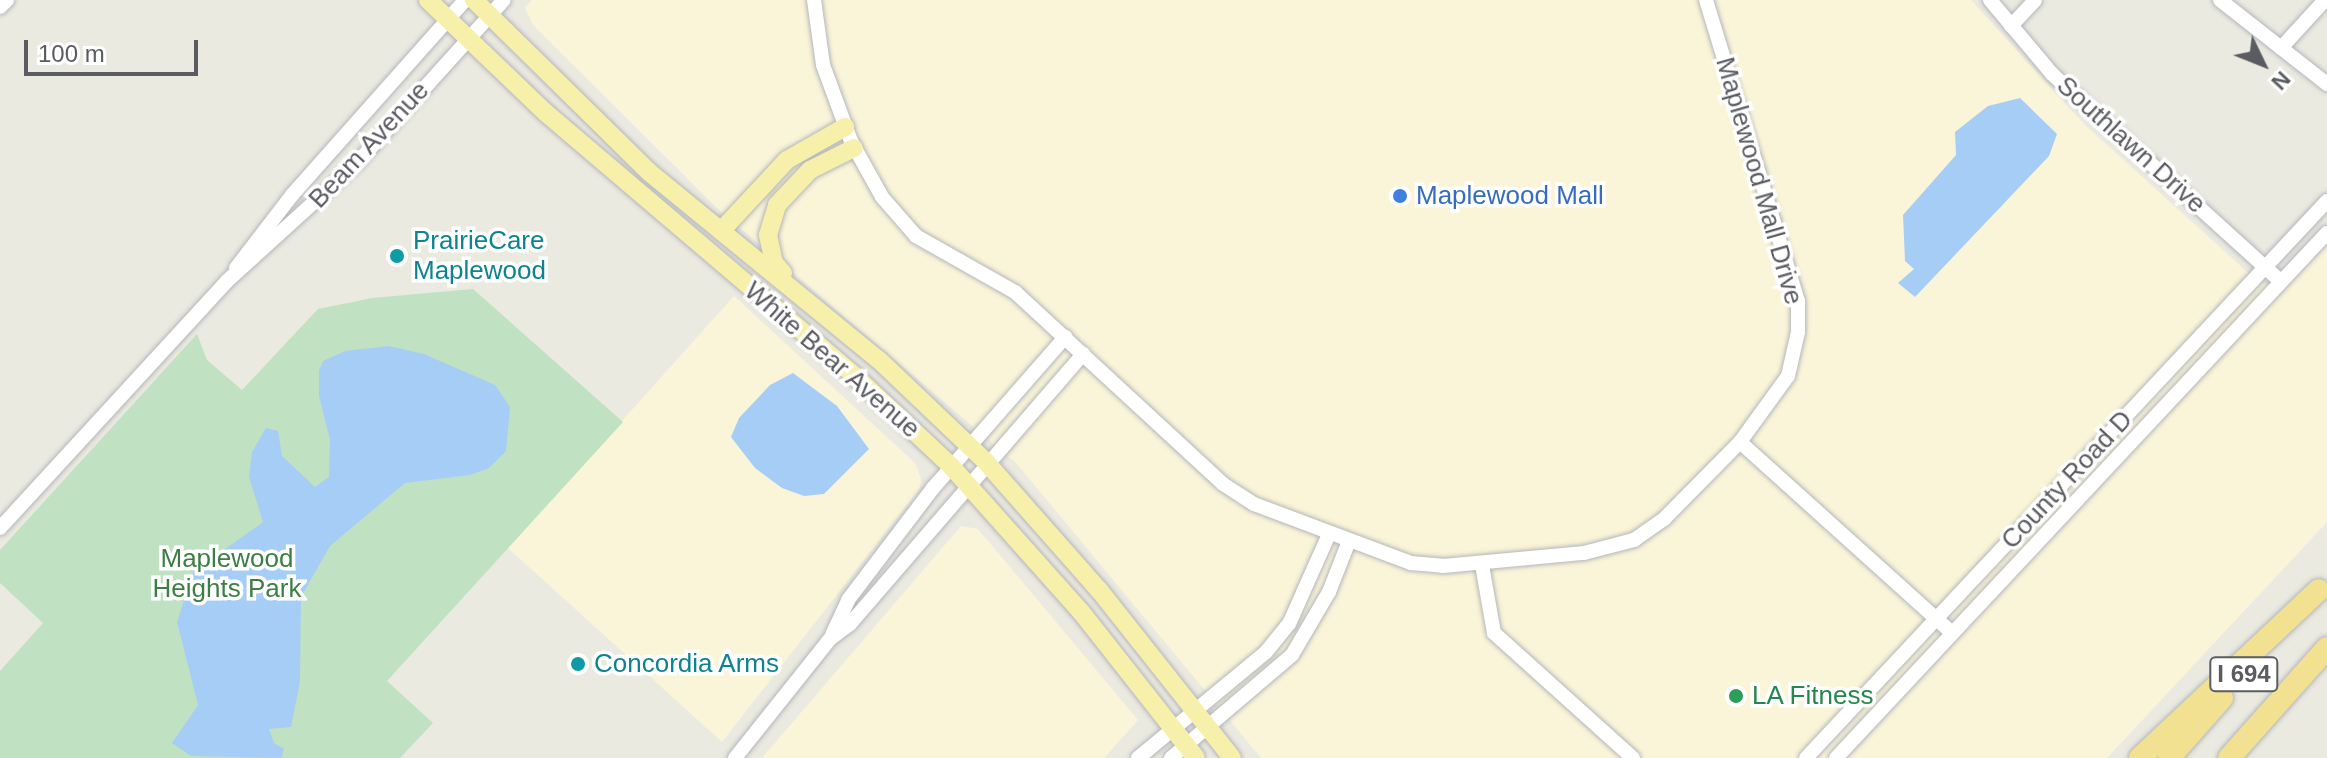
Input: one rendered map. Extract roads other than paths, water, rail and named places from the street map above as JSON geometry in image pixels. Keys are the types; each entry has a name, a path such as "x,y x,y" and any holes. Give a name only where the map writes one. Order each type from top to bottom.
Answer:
{"highway":[{"path":"2140,758 2323,586"},
{"name":"I 694","path":"2169,758 2323,586"},
{"name":"I 694","path":"2229,758 2327,648"},
{"path":"2235,758 2270,712"}],"main road":[{"name":"White Bear Avenue","path":"428,0 565,129 856,377 951,466 1082,613 1191,751"},
{"name":"White Bear Avenue","path":"474,0 649,172 800,294 986,462 1099,590 1232,758"},
{"path":"721,231 787,160 845,127"},
{"path":"800,294 774,263 770,220 797,181 854,148"}],"street":[{"path":"0,7 7,0"},
{"name":"Beam Avenue","path":"227,281 284,204 465,0"},
{"name":"Beam Avenue","path":"0,528 227,281 357,163 504,0"},
{"name":"Maplewood Mall Drive","path":"814,0 823,65 854,148 882,197 916,236 949,259 1015,292 1223,484 1254,504 1411,563 1482,565 1610,549 1634,540 1664,519 1740,442 1788,376 1798,332 1798,301 1706,0"},
{"name":"Southlawn Drive","path":"1990,0 2052,74 2281,282"},
{"path":"2011,26 2035,0"},
{"path":"2220,0 2327,84"},
{"path":"2281,48 2325,0"},
{"name":"County Road D","path":"1806,758 2327,201"},
{"name":"County Road D","path":"1836,758 2327,233"},
{"path":"735,758 830,639 848,600 951,466 1065,337"},
{"path":"830,639 850,624 967,483 1083,354"},
{"path":"1740,442 1935,621 1952,633"},
{"path":"1138,758 1192,708 1266,652 1289,624 1329,534"},
{"path":"1171,758 1191,751 1207,727 1292,655 1329,592 1349,541"},
{"path":"1482,565 1494,633 1633,758"}],"water":[{"path":"2020,98 2057,134 2049,156 1915,297 1898,283 1914,269 1905,261 1903,215 1956,155 1955,132 1988,106"},
{"path":"389,346 424,354 495,385 510,407 506,451 489,468 470,475 405,483 330,546 301,597 300,681 291,727 269,729 274,743 284,749 281,758 191,756 172,743 198,705 177,622 193,572 263,522 249,477 252,452 266,428 278,431 282,456 315,487 329,477 330,440 319,396 319,370 323,361 345,351"},
{"path":"793,373 837,406 869,449 824,494 804,496 782,488 755,468 731,437 739,418 770,385"}],"place":[{"name":"Maplewood Mall","path":"1400,196"},
{"name":"PrairieCare Maplewood","path":"397,256"},
{"name":"Concordia Arms","path":"578,664"},
{"name":"LA Fitness","path":"1736,696"}],"park label":[{"name":"Maplewood Heights Park","path":"227,574"}]}
